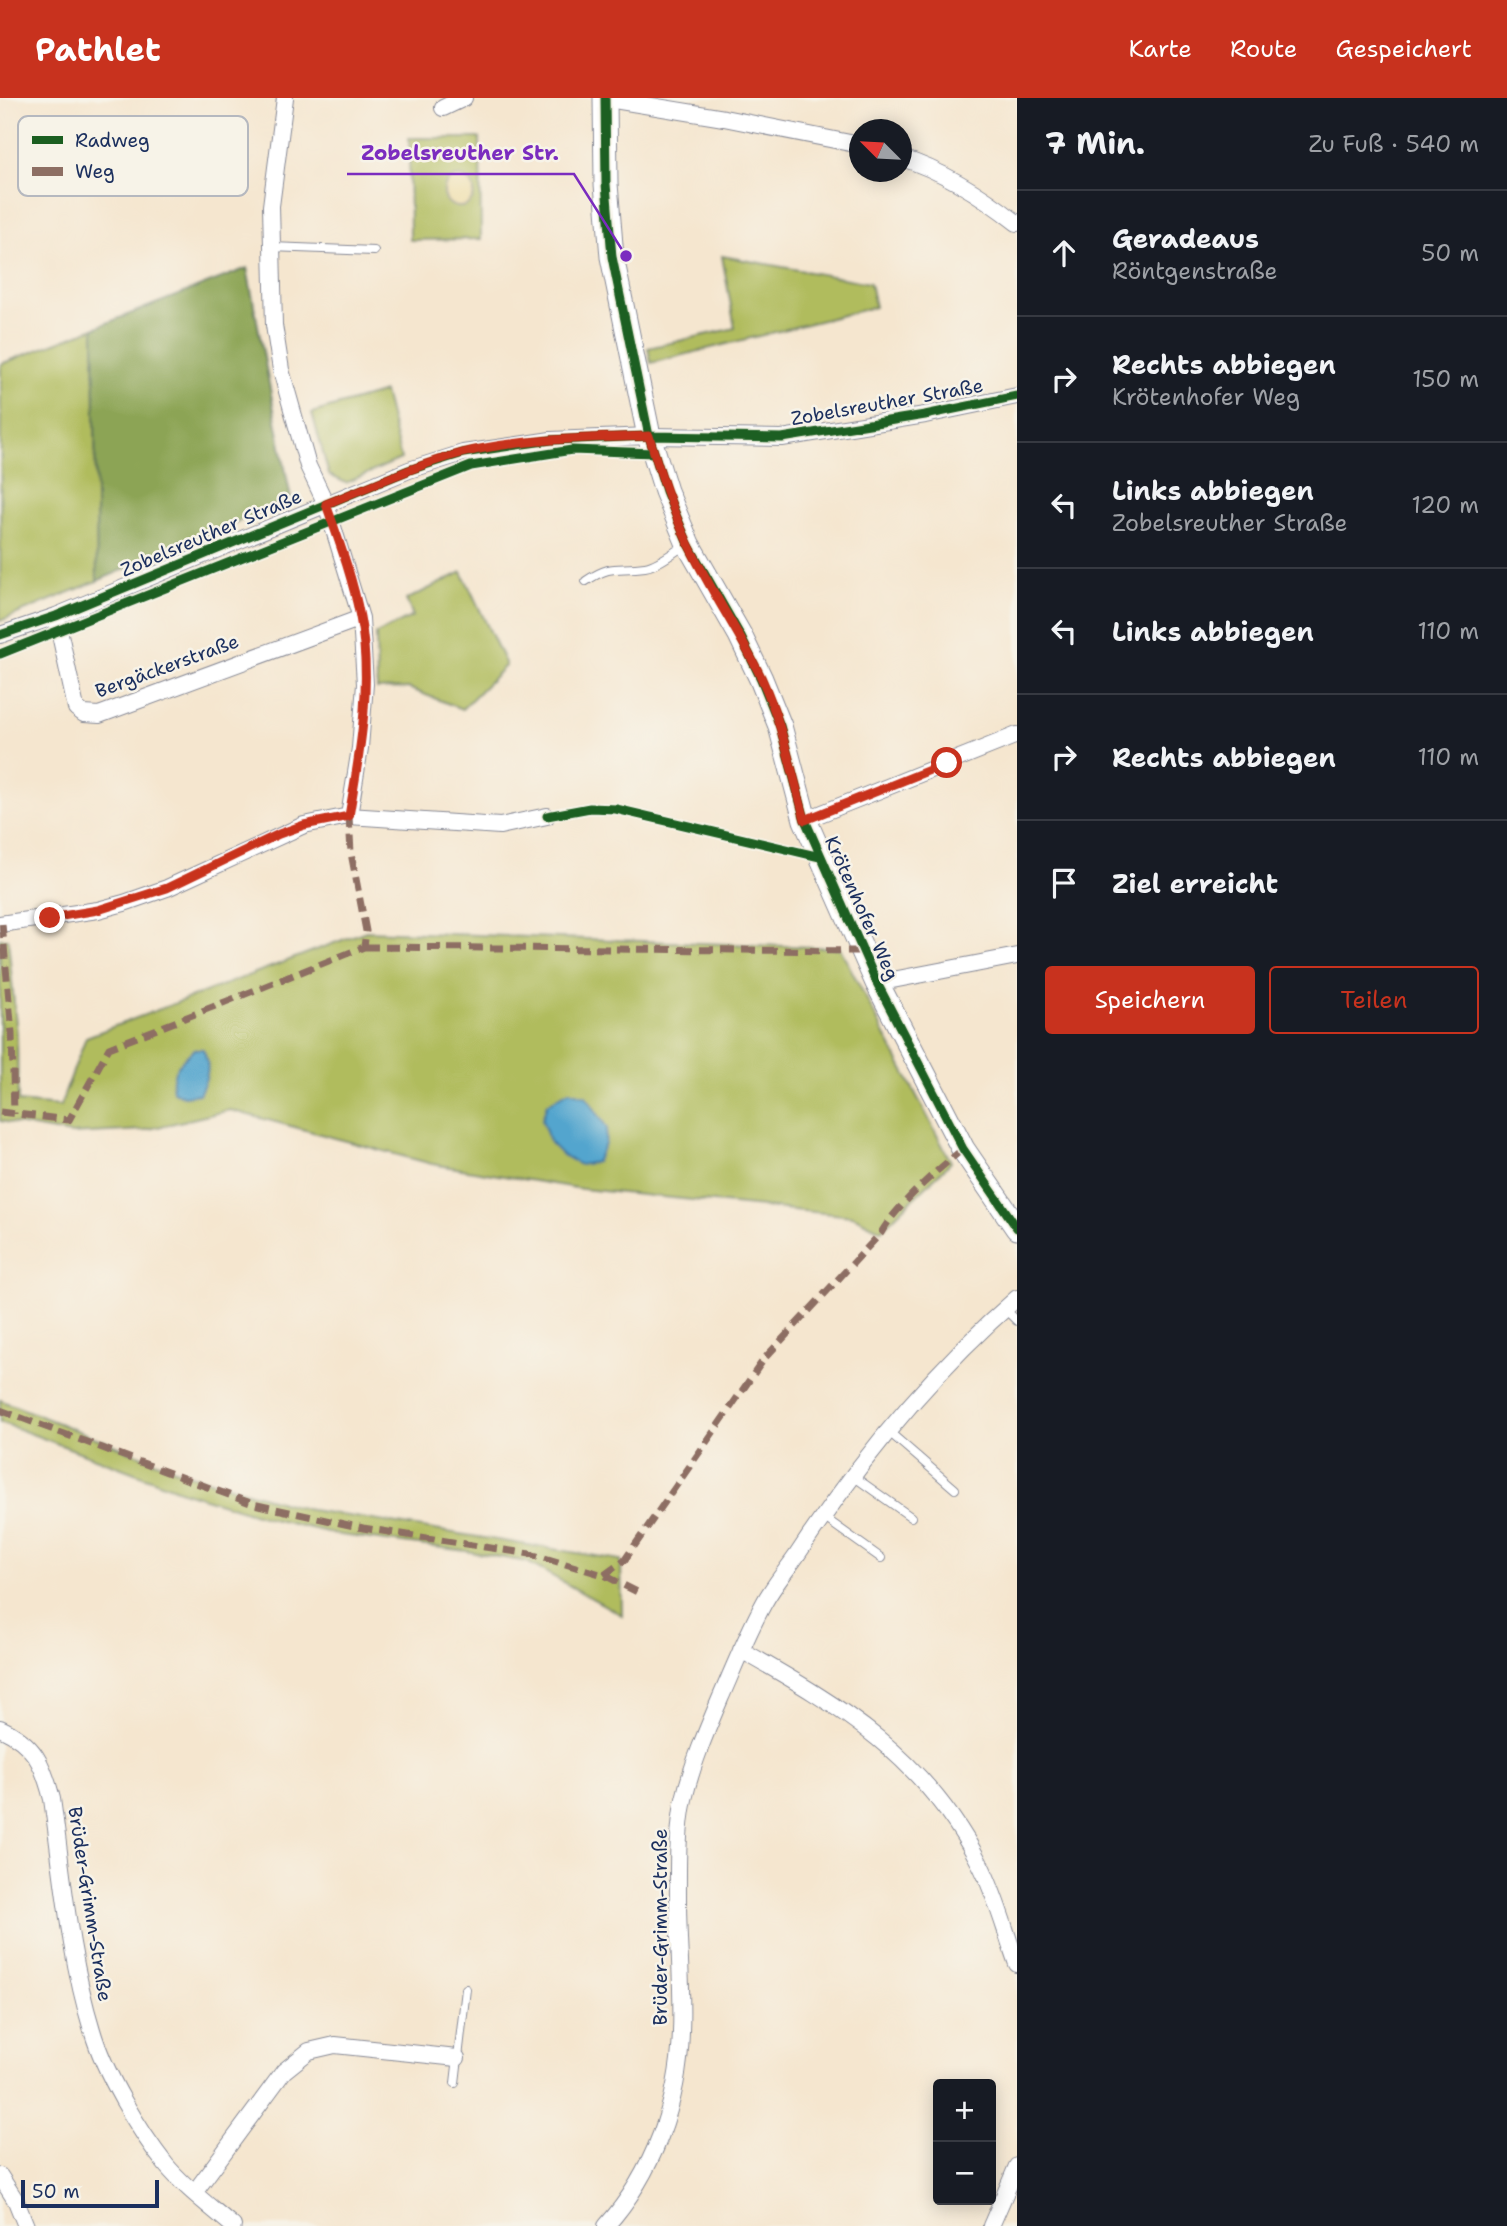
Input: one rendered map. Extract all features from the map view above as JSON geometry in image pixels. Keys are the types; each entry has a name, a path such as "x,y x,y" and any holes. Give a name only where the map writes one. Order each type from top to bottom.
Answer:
{"street":[{"path":"285,98 271,206 274,325 281,370 308,466 326,504 360,618 365,684 360,748 349,816"},
{"path":"443,108 464,98"},
{"path":"604,98 849,143"},
{"name":"Krötenhofer Weg","path":"604,98 606,184 612,257 649,436 666,491 688,544 740,635 761,679 780,726 805,820 877,983 963,1149 1017,1228"},
{"path":"912,163 960,185 994,205 1017,223"},
{"name":"Zobelsreuther Straße","path":"0,635 57,616 409,470 463,453 551,440 649,436 782,438 925,415 1017,396"},
{"name":"Bergäckerstraße","path":"57,616 76,708 84,714 99,715 360,618"},
{"path":"805,820 1017,735"},
{"path":"0,924 98,910 124,903 167,888 304,825 349,816 500,826 547,817"},
{"path":"877,983 1017,956"},
{"name":"Brüder-Grimm-Straße","path":"606,2226 618,2213 637,2183 658,2142 676,2081 681,2033 679,1831 684,1800 695,1764 741,1650 765,1601 822,1516 853,1476 908,1407 1011,1303"},
{"path":"741,1650 851,1716 893,1749 930,1786 961,1830 981,1867 1017,1964"},
{"name":"Brüder-Grimm-Straße","path":"0,1728 23,1743 36,1756 45,1771 77,1972 92,2033 109,2072 146,2137 168,2167 233,2226"},
{"path":"194,2193 284,2071 309,2051 335,2045 457,2058"},
{"path":"991,2226 1017,2165"},
{"path":"0,2176 16,2201 26,2226"}],"lane":[{"path":"271,247 374,251"},
{"path":"586,581 601,571 647,567 688,544"},
{"path":"1011,1303 1017,1321"},
{"path":"888,1432 955,1489"},
{"path":"853,1476 911,1517"},
{"path":"822,1516 881,1558"},
{"path":"455,2083 466,1989"}],"green space":[{"path":"409,138 480,138 481,239 410,240"},
{"path":"722,256 870,283 875,307 651,363 648,348 735,328"},
{"path":"247,268 291,499 97,581 94,328"},
{"path":"94,328 97,581 0,621 1,364"},
{"path":"384,392 401,459 346,483 329,475 312,413"},
{"path":"462,572 506,665 462,709 408,688 377,689 376,634 413,616 406,600"},
{"path":"366,931 840,948 951,1162 881,1230 853,1216 582,1189 432,1164 230,1110 145,1130 71,1134 0,1121 0,939 8,939 17,1034 18,1102 60,1106 86,1037"},
{"path":"0,1400 190,1475 305,1509 621,1560 622,1615 527,1562 466,1551 340,1535 272,1519 185,1492 0,1422"}],"sand":[{"path":"459,177 465,178 473,186 473,198 465,206 459,207 453,206 445,198 444,192 445,186 453,178"}],"water":[{"path":"194,1049 203,1049 207,1061 205,1083 199,1094 184,1096 173,1092 173,1079 180,1063"},
{"path":"569,1091 586,1096 607,1128 605,1144 596,1162 580,1165 562,1155 550,1143 542,1120 547,1104"}],"marked path":[{"path":"0,1112 69,1120 109,1048 364,947 366,931 351,853 349,816"},
{"path":"2,924 12,1033 14,1114"},
{"path":"364,947 862,951"},
{"path":"604,1575 624,1561 764,1359 881,1233 907,1200 963,1149"},
{"path":"0,1410 253,1504 363,1528 530,1554 604,1575 641,1594"}],"cycle path":[{"path":"605,98 606,184 612,257 649,436 666,491 688,544 740,635 761,679 780,726 805,820 877,983 963,1149 1017,1228"},
{"path":"0,635 56,616 409,470 463,453 551,440 649,436 782,438 925,415 1017,396"},
{"path":"0,654 471,466 572,450 654,453"},
{"path":"547,816 590,808 616,809 820,857"}],"place":[{"name":"Zobelsreuther Str.","path":"626,256"}],"route":[{"path":"50,918 124,903 167,888 279,834 304,825 349,816 360,748 365,684 364,647 360,618 346,565 326,504 409,470 463,453 509,445 551,440 649,436 666,491 688,544 740,635 761,679 780,726 805,820 947,763"}]}
